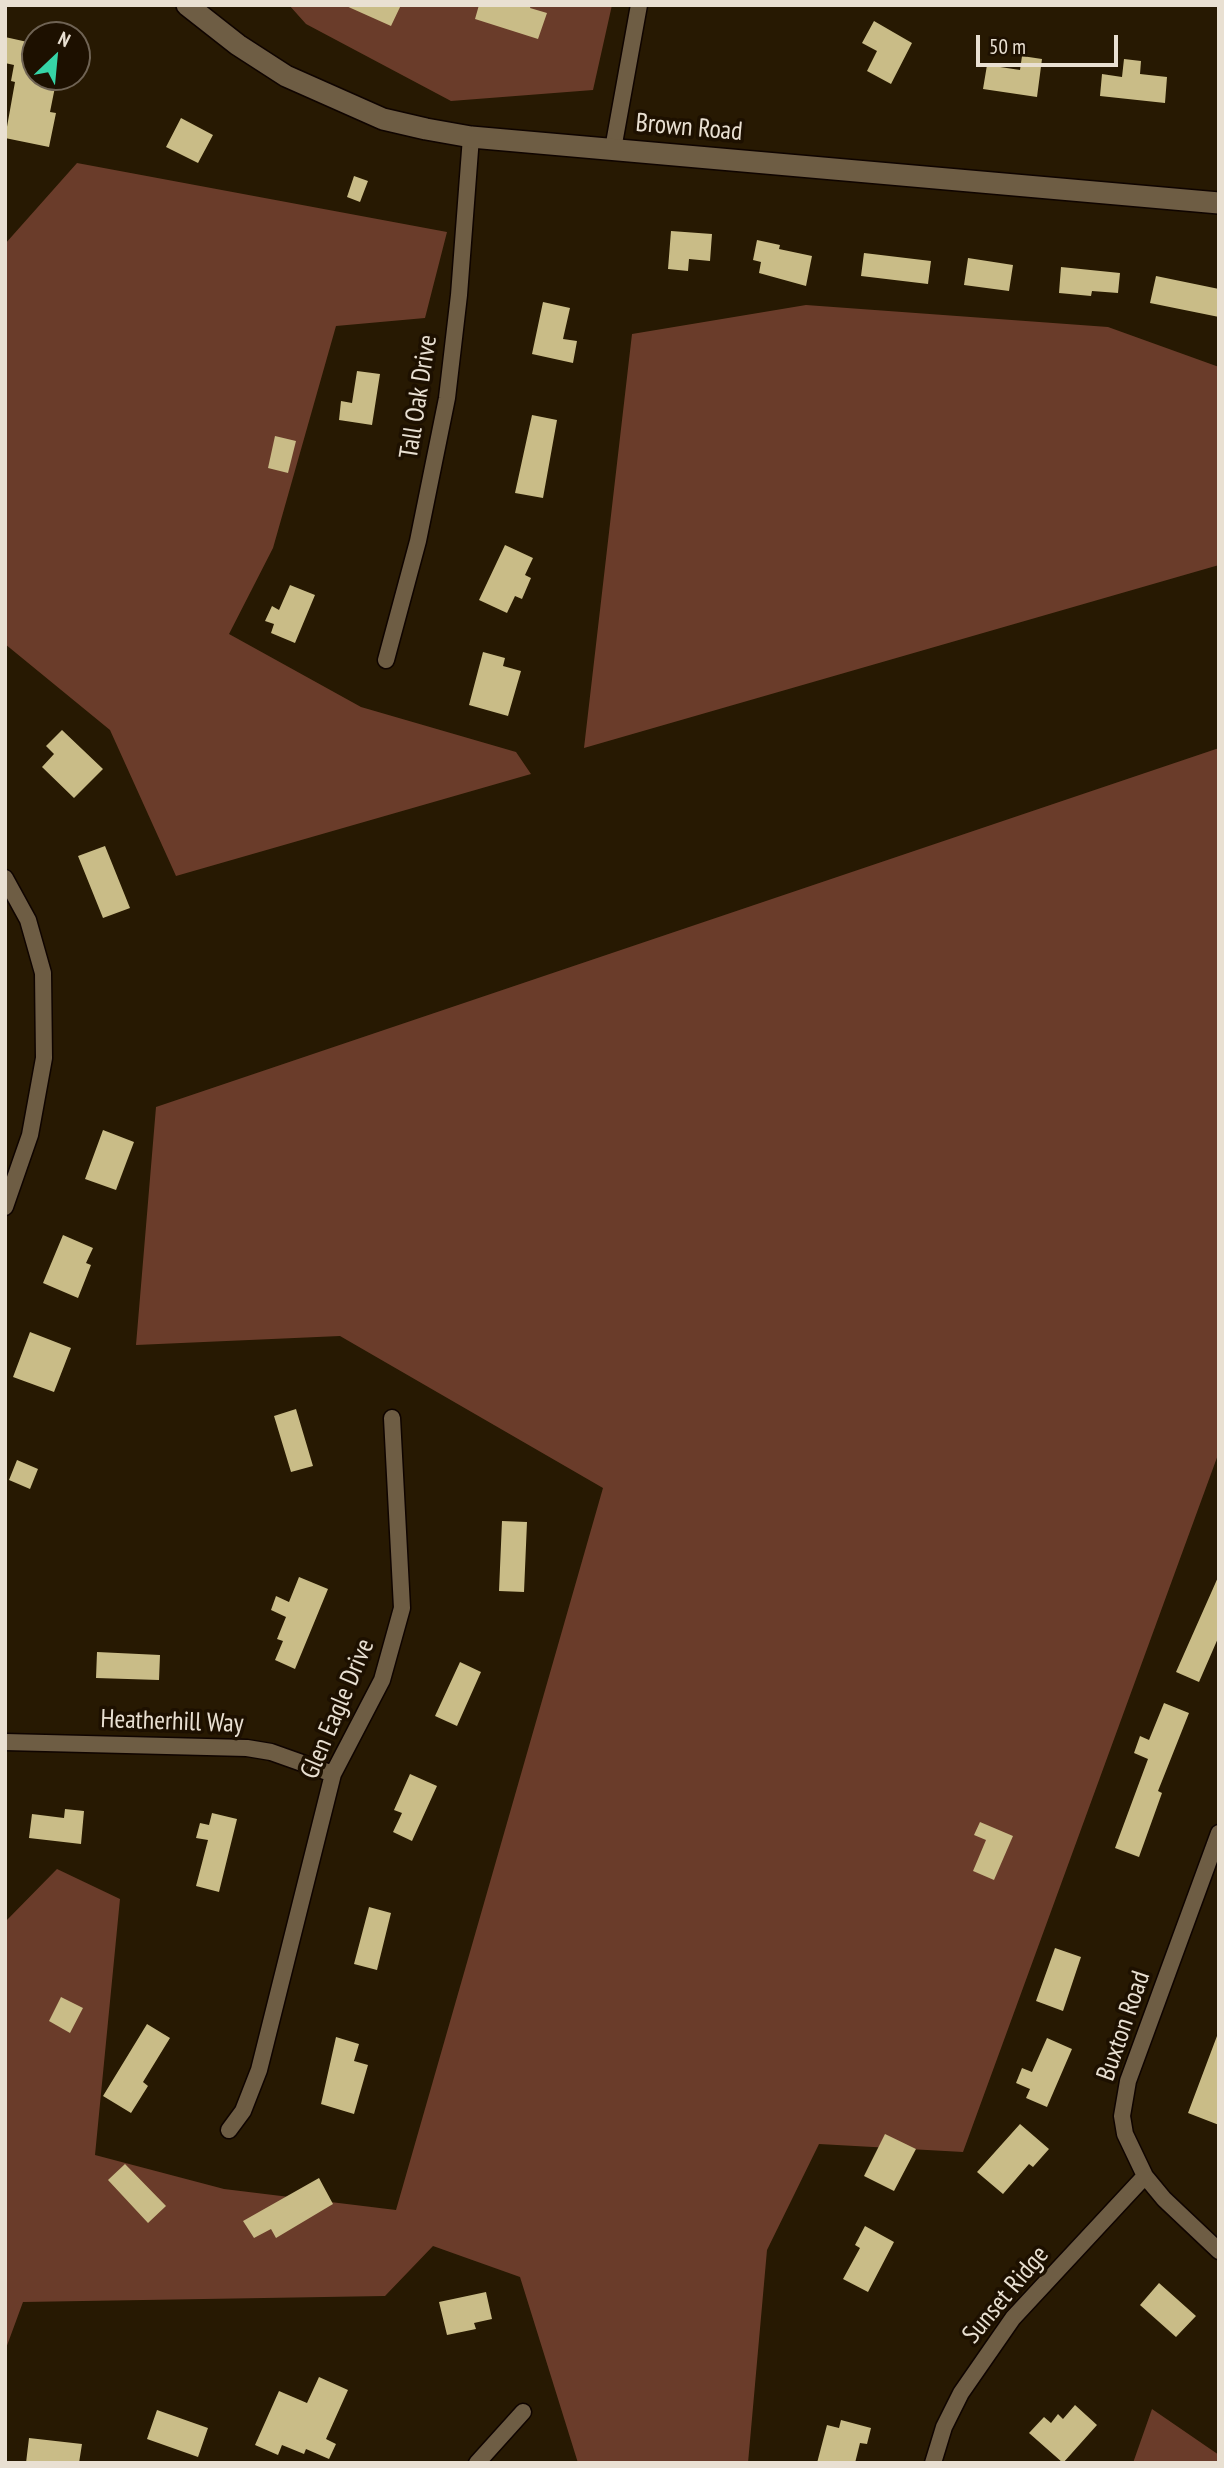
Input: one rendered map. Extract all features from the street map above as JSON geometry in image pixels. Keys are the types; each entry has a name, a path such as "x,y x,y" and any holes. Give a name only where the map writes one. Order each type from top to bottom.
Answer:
{"street":[{"name":"Brown Road","path":"187,5 276,70 327,96 383,119 471,137 1219,203"},
{"path":"613,149 639,5"},
{"name":"Tall Oak Drive","path":"386,660 418,541 447,398 459,295 471,137"},
{"path":"5,878 28,920 43,972 44,1058 30,1135 5,1207"},
{"name":"Glen Eagle Drive","path":"229,2130 243,2111 260,2070 333,1774 382,1680 402,1608 392,1419"},
{"name":"Heatherhill Way","path":"5,1742 247,1748 271,1752 333,1774"},
{"name":"Buxton Road","path":"1219,1833 1124,2096 1125,2134 1145,2176 1164,2199 1219,2251"},
{"name":"Sunset Ridge","path":"933,2463 944,2427 961,2393 1013,2318 1145,2176"},
{"path":"477,2463 523,2412"}],"shaded area":[{"path":"289,5 612,5 593,90 451,101 306,24"},
{"path":"77,163 447,232 425,318 336,326 273,548 229,634 361,707 516,752 531,774 176,876 110,730 5,644 5,244"},
{"path":"806,305 1108,327 1219,367 1219,565 584,748 632,334"},
{"path":"1219,748 1219,1452 963,2152 819,2144 767,2250 748,2463 578,2463 520,2277 433,2246 385,2296 23,2302 5,2351 5,1922 57,1869 120,1899 95,2155 224,2189 396,2210 603,1488 340,1336 136,1345 156,1107"},
{"path":"1152,2409 1219,2455 1219,2463 1133,2463"}],"building":[{"path":"344,5 401,5 391,26"},
{"path":"479,5 531,5 530,8 547,13 538,39 475,19"},
{"path":"874,21 912,43 891,84 867,71 877,51 862,43"},
{"path":"5,37 21,41 21,91 54,91 50,112 56,113 49,147 5,138 15,82 11,81 14,65 5,63"},
{"path":"1022,56 1042,59 1037,97 983,89 987,65 1020,70"},
{"path":"1124,59 1141,61 1140,74 1167,77 1165,103 1100,96 1102,74 1122,77"},
{"path":"181,118 213,135 198,163 166,147"},
{"path":"354,176 368,181 360,202 347,197"},
{"path":"671,231 712,234 710,261 689,259 688,271 668,269"},
{"path":"757,240 780,245 779,249 812,256 806,286 759,273 761,262 753,260"},
{"path":"864,253 931,261 928,284 861,276"},
{"path":"968,258 1013,265 1009,291 964,285"},
{"path":"1061,267 1120,273 1118,293 1092,291 1091,296 1059,293"},
{"path":"1156,276 1219,289 1219,317 1150,303"},
{"path":"543,302 570,308 563,339 577,341 573,363 532,354"},
{"path":"357,371 380,374 372,425 339,420 341,401 352,403"},
{"path":"532,415 557,420 543,498 515,493"},
{"path":"275,436 296,441 288,473 268,468"},
{"path":"505,545 533,558 525,575 531,578 522,599 515,596 507,613 479,600"},
{"path":"290,585 315,595 295,643 271,633 274,624 265,621 272,606 279,610"},
{"path":"483,652 505,658 503,666 521,671 508,716 469,705"},
{"path":"62,730 103,769 74,798 42,767 54,754 46,746"},
{"path":"105,846 130,908 103,918 78,856"},
{"path":"103,1130 134,1142 116,1190 85,1179"},
{"path":"63,1235 93,1248 86,1263 91,1265 78,1298 43,1283"},
{"path":"30,1332 71,1348 54,1392 13,1377"},
{"path":"296,1409 313,1466 291,1472 274,1416"},
{"path":"17,1460 38,1469 30,1489 9,1480"},
{"path":"502,1521 527,1522 524,1592 499,1591"},
{"path":"1219,1575 1219,1636 1199,1682 1176,1672"},
{"path":"299,1577 328,1589 295,1669 275,1660 283,1641 277,1639 286,1617 271,1610 276,1596 289,1602"},
{"path":"97,1652 160,1655 159,1680 96,1678"},
{"path":"460,1662 481,1672 457,1726 435,1716"},
{"path":"1164,1703 1189,1713 1158,1791 1162,1793 1139,1857 1115,1848 1148,1759 1134,1753 1140,1736 1149,1740"},
{"path":"410,1774 437,1786 412,1841 393,1832 402,1813 394,1810"},
{"path":"65,1809 84,1811 81,1844 29,1838 32,1814 64,1818"},
{"path":"212,1813 237,1819 219,1892 196,1886 208,1840 196,1838 200,1823 209,1825"},
{"path":"980,1822 1013,1836 994,1880 973,1871 986,1840 974,1835"},
{"path":"369,1907 391,1913 377,1970 354,1964"},
{"path":"1055,1948 1081,1957 1063,2011 1036,2001"},
{"path":"61,1997 83,2008 70,2033 49,2021"},
{"path":"147,2024 170,2038 143,2082 148,2086 131,2113 103,2096"},
{"path":"1219,2036 1219,2125 1188,2113"},
{"path":"336,2037 359,2044 354,2061 368,2065 354,2114 321,2104"},
{"path":"1047,2038 1072,2049 1047,2107 1026,2098 1030,2089 1016,2083 1022,2068 1032,2072"},
{"path":"1020,2124 1049,2149 1033,2167 1029,2164 1003,2194 977,2172"},
{"path":"885,2134 916,2149 894,2191 864,2176"},
{"path":"125,2164 166,2206 148,2223 108,2180"},
{"path":"319,2178 333,2204 276,2238 271,2229 254,2238 243,2221"},
{"path":"865,2226 894,2242 868,2292 843,2279 860,2248 855,2245"},
{"path":"1159,2283 1196,2316 1176,2337 1140,2305"},
{"path":"486,2292 492,2319 474,2323 476,2329 447,2335 439,2302"},
{"path":"319,2377 348,2390 326,2439 336,2444 329,2459 306,2449 304,2454 282,2445 278,2455 255,2445 279,2391 307,2403"},
{"path":"1075,2405 1097,2425 1063,2463 1029,2433 1044,2417 1051,2423 1058,2414 1063,2419"},
{"path":"157,2410 208,2428 198,2457 147,2439"},
{"path":"841,2420 871,2428 867,2444 860,2443 855,2463 817,2463 827,2425 839,2428"},
{"path":"29,2438 82,2444 79,2463 26,2463"}]}
